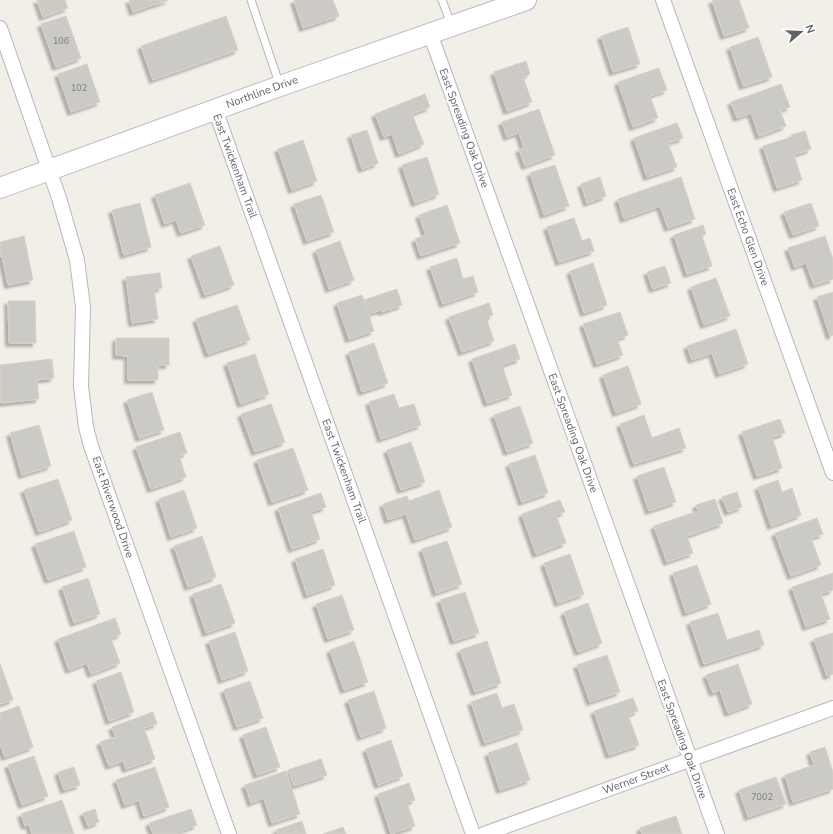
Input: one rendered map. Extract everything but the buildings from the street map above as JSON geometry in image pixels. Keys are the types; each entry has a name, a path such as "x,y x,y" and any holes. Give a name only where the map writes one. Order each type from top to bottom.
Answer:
{"street":[{"name":"Northline Drive","path":"0,188 215,109 526,0"},
{"name":"East Echo Glen Drive","path":"663,0 833,473"},
{"name":"East Riverwood Drive","path":"0,28 59,198 76,260 83,306 81,386 85,420 91,446 229,834"},
{"name":"East Spreading Oak Drive","path":"430,33 717,834"},
{"name":"East Twickenham Trail","path":"215,109 473,834"},
{"name":"Werner Street","path":"484,834 833,708"}],"lane":[{"path":"251,0 280,86"},
{"path":"442,0 451,26"}]}
